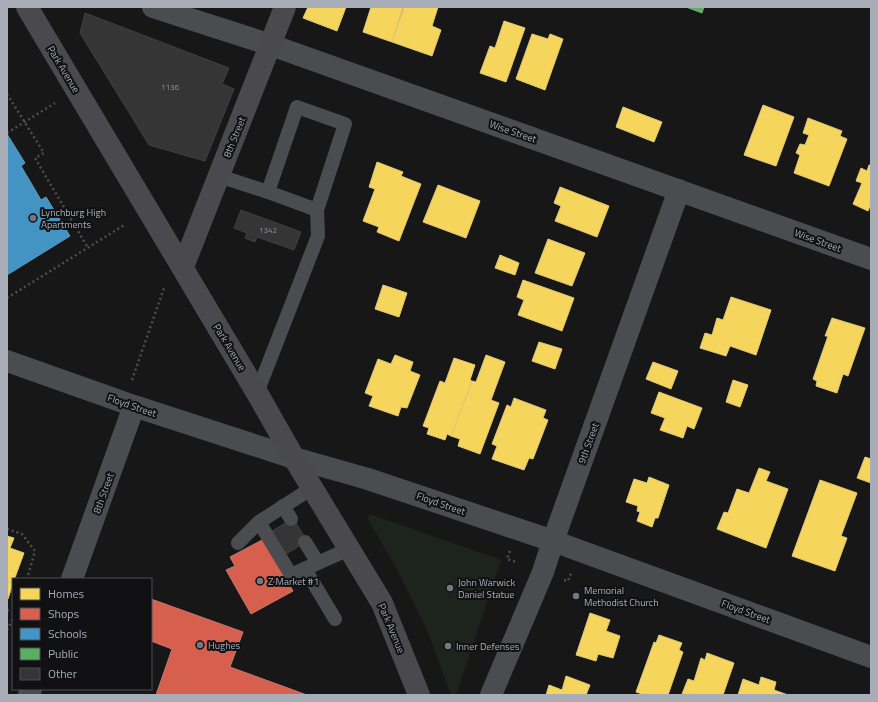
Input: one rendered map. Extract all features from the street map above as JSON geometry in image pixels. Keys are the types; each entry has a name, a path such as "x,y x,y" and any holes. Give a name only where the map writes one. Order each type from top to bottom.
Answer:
{"main road":[{"name":"Park Avenue","path":"27,7 183,267 294,458 382,603 419,695"},
{"name":"8th Street","path":"183,267 271,46 285,7"}],"street":[{"name":"Wise Street","path":"153,7 271,46 871,259"},
{"name":"9th Street","path":"491,695 543,572 679,190"},
{"name":"Floyd Street","path":"7,361 134,406 294,458 368,479 553,541 871,657"},
{"name":"8th Street","path":"72,578 134,406"}],"lane":[{"path":"257,393 318,236 317,210 345,124 297,107 268,192"},
{"path":"219,176 317,210"},
{"path":"238,543 259,522 312,488"},
{"path":"283,506 291,519"},
{"path":"259,522 291,575 349,549"},
{"path":"305,542 318,563"},
{"path":"305,569 335,619"}],"path":[{"path":"7,94 44,153 35,158 88,248"},
{"path":"7,133 55,103"},
{"path":"7,298 126,224"},
{"path":"134,376 164,288"},
{"path":"7,529 22,534 35,551 27,578"},
{"path":"507,559 516,562"},
{"path":"7,630 12,621"}],"shaded area":[{"path":"370,514 501,560 456,695 451,695 428,632 398,571 368,519"}],"building: Homes":[{"path":"308,7 346,7 337,31 303,18"},
{"path":"371,7 403,7 392,42 363,32"},
{"path":"404,7 438,7 432,26 441,30 432,56 392,42"},
{"path":"504,21 525,28 506,82 480,73 490,46 495,48"},
{"path":"532,34 548,39 550,34 563,39 545,90 516,79"},
{"path":"763,105 794,117 776,166 744,155"},
{"path":"623,107 662,122 654,142 616,127"},
{"path":"808,118 842,131 840,136 847,139 829,186 794,173 800,155 796,153 800,144 805,145 809,135 803,133"},
{"path":"377,162 403,172 401,176 421,184 399,241 377,232 379,227 363,221 375,189 369,187"},
{"path":"869,165 871,165 871,204 868,211 853,204 862,183 856,181 861,168 867,171"},
{"path":"438,185 480,201 466,238 423,222"},
{"path":"560,187 609,206 597,237 555,221 561,206 554,203"},
{"path":"548,239 585,253 572,286 535,273"},
{"path":"500,255 519,263 515,275 495,268"},
{"path":"523,280 574,298 562,331 518,315 524,300 517,297"},
{"path":"383,285 407,293 399,317 375,309"},
{"path":"731,297 771,310 756,355 730,346 726,356 700,348 705,333 712,335 717,318 723,320"},
{"path":"832,318 865,328 848,376 843,374 837,393 816,386 817,381 813,379 828,336 825,336"},
{"path":"539,342 562,349 555,369 532,361"},
{"path":"395,355 413,362 410,371 420,375 407,408 401,407 398,416 369,406 373,396 365,393 378,359 391,364"},
{"path":"486,355 505,362 491,400 499,403 480,454 458,446 460,439 451,436 472,381 476,382"},
{"path":"454,358 475,365 470,380 472,381 451,436 447,434 445,440 427,434 429,428 423,426 440,381 445,383"},
{"path":"653,362 678,371 671,389 646,379"},
{"path":"733,380 748,385 740,407 726,402"},
{"path":"659,392 702,408 694,429 687,426 683,438 660,430 665,418 651,413"},
{"path":"514,398 546,410 543,418 548,420 533,459 529,458 524,470 492,459 497,446 492,444 507,405 511,407"},
{"path":"865,457 871,459 871,483 857,478"},
{"path":"759,468 770,472 766,481 788,489 766,548 717,529 724,512 728,513 737,489 749,493"},
{"path":"649,477 669,485 658,518 655,518 652,527 637,521 640,512 637,511 638,506 626,502 634,479 647,483"},
{"path":"820,480 857,493 841,536 847,538 835,571 792,556"},
{"path":"7,536 14,538 10,548 24,553 15,578 12,578 12,583 7,581"},
{"path":"7,581 12,583 12,586 8,599"},
{"path":"590,613 610,620 606,631 620,636 613,658 598,654 596,661 576,655"},
{"path":"659,635 682,643 679,650 683,652 668,695 645,695 636,692 654,642 656,643"},
{"path":"707,653 734,663 723,695 682,694 688,679 694,681 701,658 705,660"},
{"path":"566,676 590,685 586,695 546,695 549,685 562,690"},
{"path":"761,677 776,682 774,690 788,695 738,695 743,679 759,685"}],"building: Shops":[{"name":"Z Market #1","path":"264,539 293,591 251,614 226,570 235,566 230,557"},
{"name":"Hughes","path":"152,599 243,632 230,667 307,695 156,695 172,649 152,641"}],"building: Schools":[{"name":"Lynchburg High Apartments","path":"7,134 25,163 21,166 41,200 46,197 70,236 7,275"}],"building: Public":[{"path":"686,7 704,7 702,13"}],"building: Other":[{"path":"85,13 229,68 222,84 234,89 205,161 149,145 80,33"},
{"path":"241,210 301,232 294,250 257,237 255,242 245,238 247,233 234,228"},
{"path":"293,518 307,541 283,556 269,533"}],"place":[{"name":"Lynchburg High Apartments","path":"33,218"},
{"name":"Z Market #1","path":"260,581"},
{"name":"John Warwick Daniel Statue","path":"450,588"},
{"name":"Memorial Methodist Church","path":"576,596"},
{"name":"Hughes","path":"200,645"},
{"name":"Inner Defenses","path":"448,646"}]}
